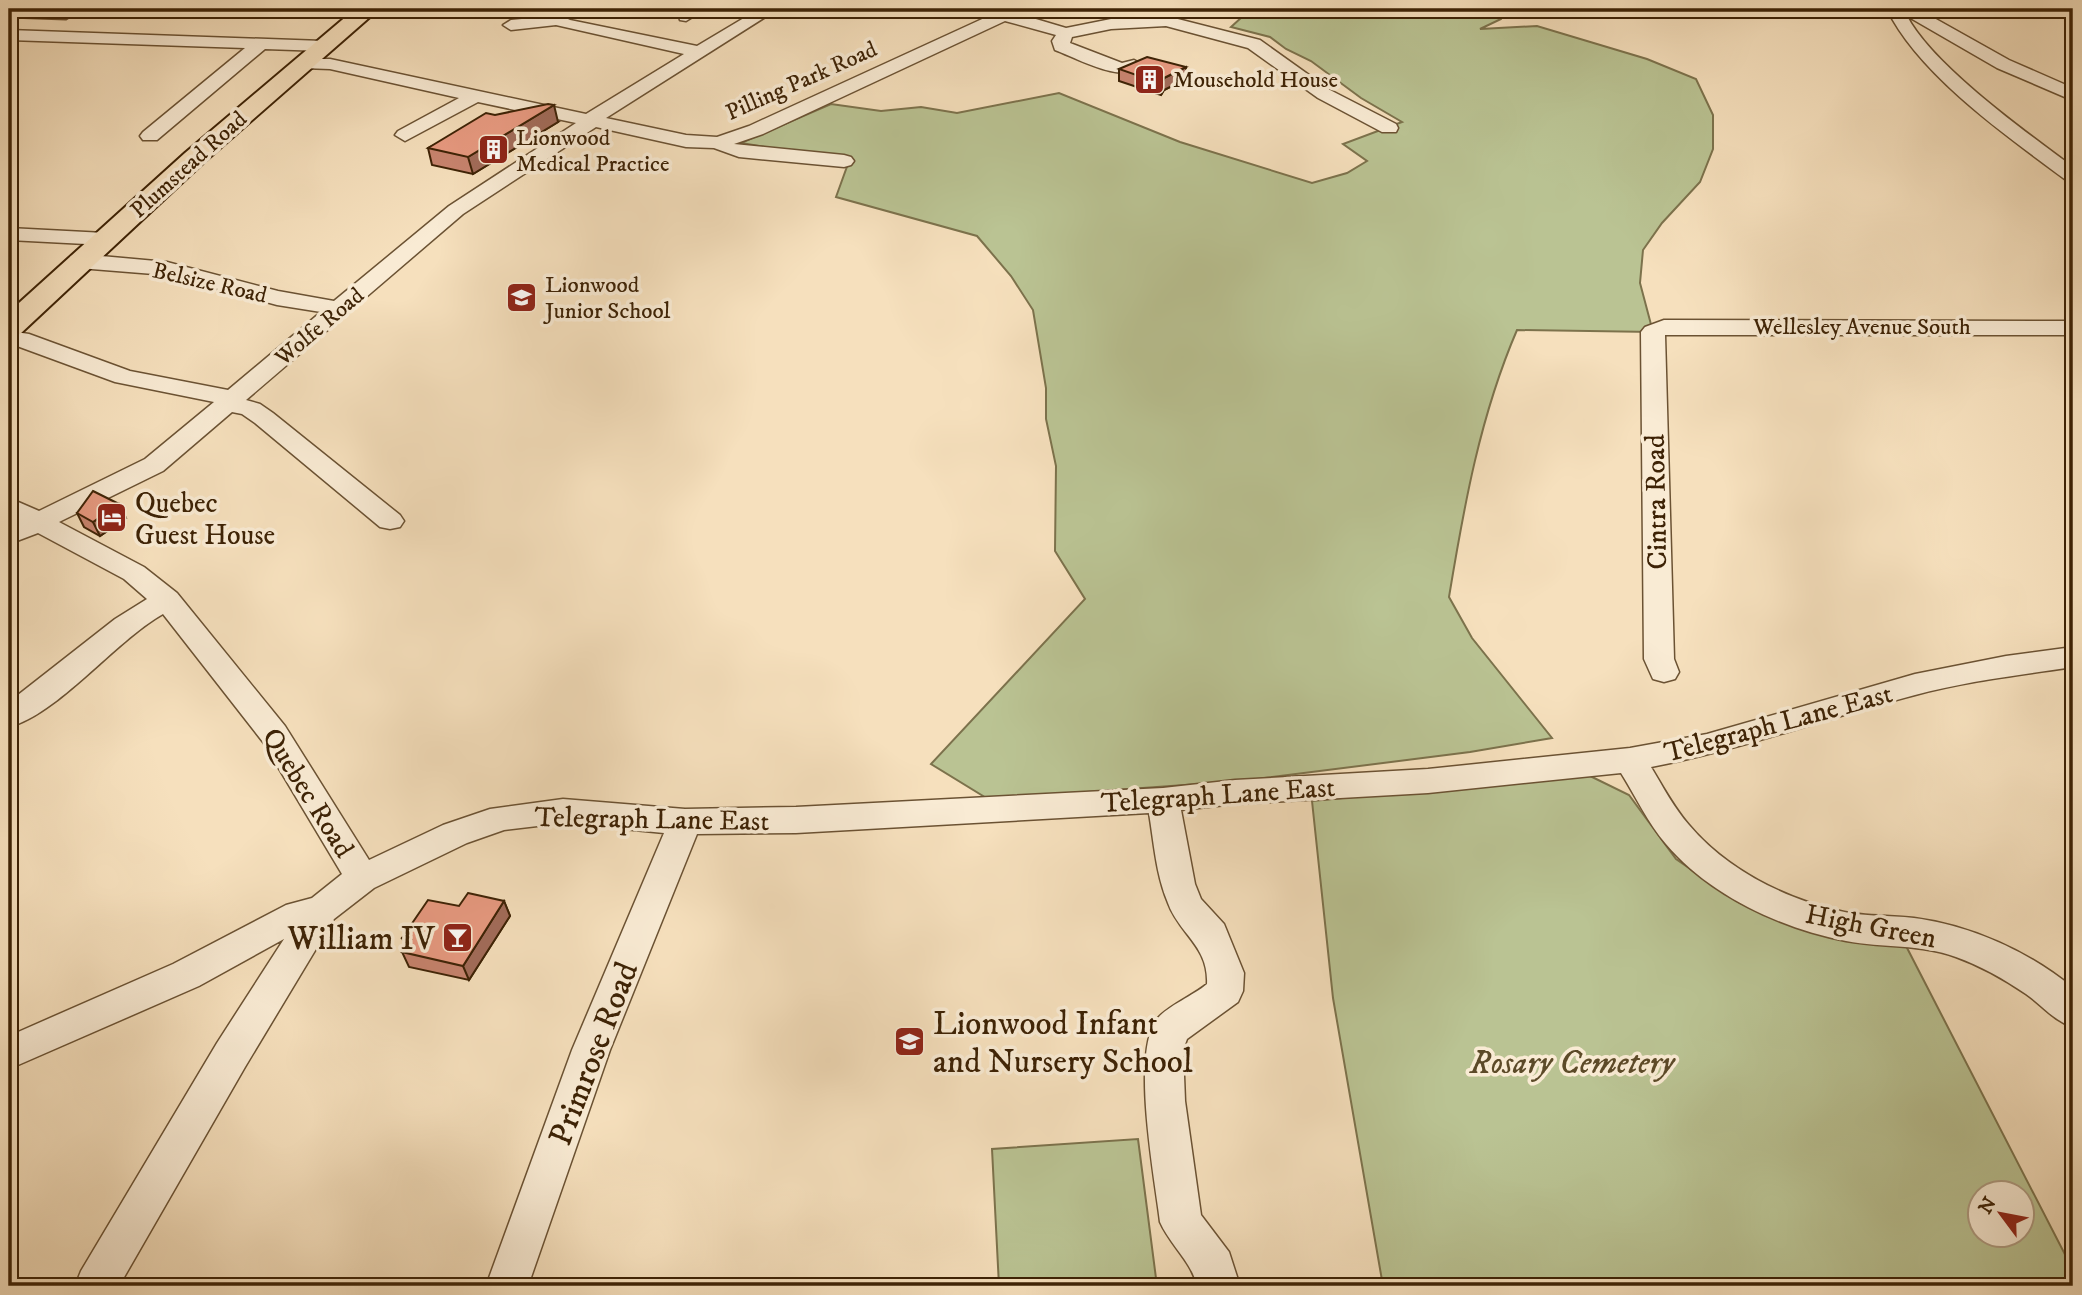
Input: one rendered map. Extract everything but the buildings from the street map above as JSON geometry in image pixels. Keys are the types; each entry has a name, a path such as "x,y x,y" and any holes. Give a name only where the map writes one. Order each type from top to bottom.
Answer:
{"main road":[{"name":"Plumstead Road","path":"10,330 79,261 368,9"}],"street":[{"name":"Wolfe Road","path":"9,536 153,465 456,210 770,9"},
{"path":"9,12 70,11"},
{"path":"33,36 70,11"},
{"path":"1010,12 1066,33 1111,24 1166,21 1254,44 1324,94 1381,125 1354,130"},
{"name":"Pilling Park Road","path":"719,143 756,130 1010,12"},
{"path":"511,25 563,14 582,30 699,52"},
{"path":"1907,14 2003,64 2073,94"},
{"path":"1907,14 1911,37 2017,135 2073,176"},
{"path":"1066,33 1061,41 1062,46 1121,69 1135,65"},
{"path":"9,35 323,46"},
{"path":"151,131 199,90 260,45"},
{"path":"303,63 330,64 686,141 719,143 723,147 739,151 845,161"},
{"path":"405,135 475,96"},
{"path":"435,118 466,125"},
{"path":"9,234 105,239"},
{"name":"Belsize Road","path":"79,261 167,270 277,298 340,309"},
{"name":"Wellesley Avenue South","path":"1653,332 1664,327 1744,326 2073,328"},
{"path":"10,330 22,339 124,377 230,400 251,410 390,521"},
{"name":"Cintra Road","path":"1653,332 1659,659 1664,672"},
{"name":"Quebec Road","path":"9,506 134,573 167,600 274,734 362,878 322,909 231,1055 96,1286"},
{"path":"9,716 59,681 141,615 167,600"},
{"name":"Telegraph Lane East","path":"362,878 455,834 502,818 563,811 685,822 796,820 1163,800 1235,792 1428,781 1630,760 1707,745 1915,684 2007,666 2073,657"},
{"name":"High Green","path":"1630,760 1685,843 1728,879 1755,894 1813,917 1863,929 1918,932 1965,945 2012,967 2061,999 2073,1011"},
{"path":"1163,800 1178,884 1186,906 1210,934 1226,973 1224,991 1207,1006 1171,1029 1164,1050 1165,1101 1181,1222 1214,1266 1218,1286"},
{"name":"Primrose Road","path":"506,1286 591,1050 685,822"},
{"path":"9,1053 186,975 298,915 322,909"}],"green space":[{"path":"1212,9 1505,9 1501,19 1480,29 1537,26 1647,59 1696,79 1713,115 1713,149 1700,182 1662,223 1643,250 1640,283 1653,332 1517,330 1483,428 1467,495 1449,597 1472,638 1552,738 1470,752 1241,781 988,799 931,764 1085,599 1055,551 1056,466 1046,419 1046,388 1033,310 1011,276 977,236 836,197 849,161 741,143 831,104 881,111 921,107 957,113 1059,93 1180,142 1312,183 1347,173 1367,161 1343,144 1402,122 1270,37 1231,27 1242,17"},
{"name":"Rosary Cemetery","path":"1586,774 1629,795 1676,859 1740,903 1800,927 1905,944 2027,1180 1966,1180 1966,1250 2036,1250 2036,1198 2073,1270 2073,1286 1383,1286 1333,998 1312,801"},
{"path":"1138,1139 1157,1286 999,1286 992,1149"}],"place":[{"name":"Mousehold House","path":"1150,79"},
{"name":"Lionwood Medical Practice","path":"493,150"},
{"name":"Lionwood Junior School","path":"522,297"},
{"name":"Quebec Guest House","path":"112,518"},
{"name":"William IV","path":"458,937"},
{"name":"Lionwood Infant and Nursery School","path":"910,1041"}]}
